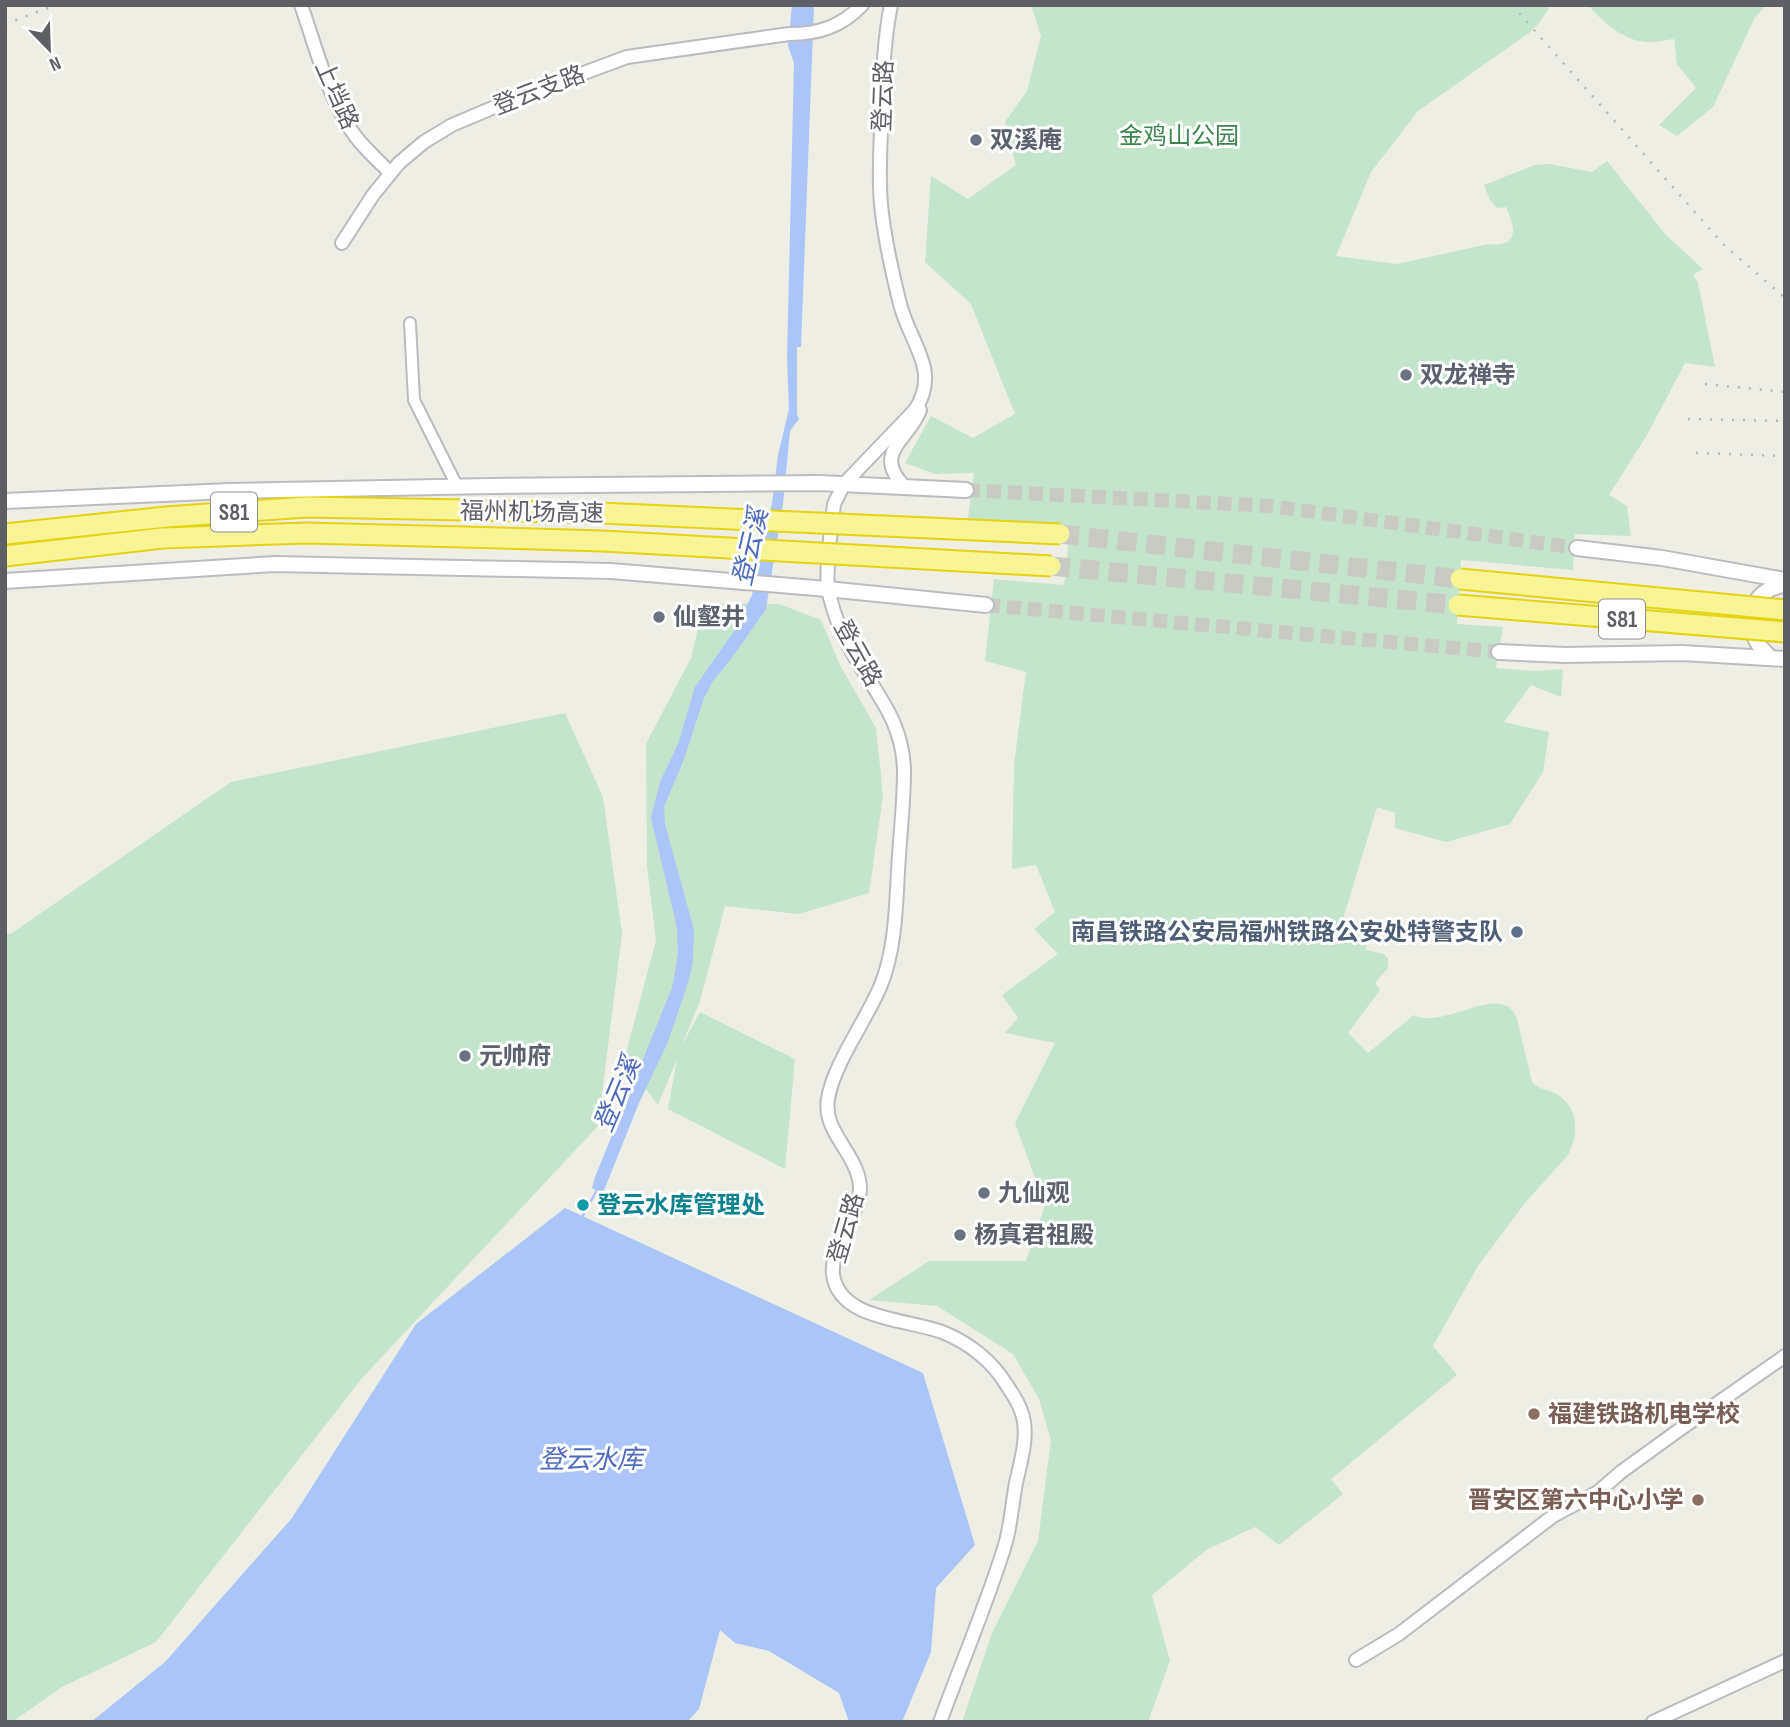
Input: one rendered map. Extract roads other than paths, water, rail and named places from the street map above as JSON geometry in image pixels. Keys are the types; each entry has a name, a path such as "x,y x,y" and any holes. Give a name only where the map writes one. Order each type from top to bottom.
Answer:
{"highway":[{"name":"福州机场高速","path":"5,534 307,506 614,514 1060,534"},
{"name":"福州机场高速","path":"5,556 163,538 307,533 603,541 1051,566"},
{"name":"S81","path":"1460,579 1785,610"},
{"name":"S81","path":"1458,605 1785,632"}],"main road":[{"path":"5,501 229,491 457,486 819,483 966,490"},
{"path":"1577,548 1662,558 1785,582"},
{"path":"5,582 275,564 611,571 986,605"},
{"path":"1778,659 1758,645 1754,635 1752,612 1761,592 1785,582"},
{"path":"1499,652 1565,655 1682,653 1778,659"}],"street":[{"name":"上垱路","path":"301,5 343,116 357,139 390,173"},
{"name":"登云支路","path":"342,243 360,213 390,173 412,151 452,125 616,60 652,52 789,34 813,34 843,21 862,5"},
{"name":"登云路","path":"891,5 886,37 883,96 881,203 900,305 925,368 924,396 915,410 844,484 834,504 828,589 836,617 849,646 887,706 899,738 904,768 890,955 880,986 843,1060 827,1102 834,1129 855,1164 860,1185 856,1206 834,1262 834,1280 841,1296 855,1308 942,1332 976,1352 1002,1377 1017,1401 1024,1424 1024,1440 1004,1547 940,1722"},
{"path":"411,323 414,400 457,486"},
{"path":"904,486 893,472 890,459 896,446 911,428 924,396"},
{"path":"844,484 868,466 920,411"},
{"path":"1356,1660 1399,1634 1553,1516 1598,1492 1649,1451 1785,1356"},
{"path":"1653,1722 1785,1661"}],"water":[{"path":"792,5 814,5 801,347 797,347 799,419 790,431 783,504 766,609 713,681 704,698 684,759 664,807 665,824 694,930 693,961 668,1042 639,1103 603,1193 592,1188 595,1177 672,988 678,954 677,928 651,818 660,782 678,744 695,687 734,631 752,595 789,409 787,359 794,63 788,46"},
{"name":"登云水库","path":"565,1208 923,1373 975,1545 936,1588 931,1652 902,1722 849,1722 839,1693 769,1651 735,1643 720,1630 699,1709 687,1722 91,1722 165,1662 292,1518 416,1324"}],"waterway":[{"name":"登云溪","path":"582,1217 597,1190"}],"tunnel":[{"path":"966,490 1270,506 1577,548"},
{"path":"1060,534 1460,579"},
{"path":"1051,566 1458,605"},
{"path":"986,605 1499,652"}],"railway":[{"path":"5,24 56,5"},
{"path":"1512,5 1724,245 1785,298"},
{"path":"1705,384 1785,392"},
{"path":"1688,419 1785,421"},
{"path":"1696,453 1785,456"}],"place":[{"name":"双溪庵","path":"976,140"},
{"name":"双龙禅寺","path":"1406,375"},
{"name":"仙壑井","path":"659,617"},
{"name":"南昌铁路公安局福州铁路公安处特警支队","path":"1517,932"},
{"name":"元帅府","path":"465,1056"},
{"name":"九仙观","path":"984,1193"},
{"name":"登云水库管理处","path":"583,1205"},
{"name":"杨真君祖殿","path":"960,1235"},
{"name":"福建铁路机电学校","path":"1534,1414"},
{"name":"晋安区第六中心小学","path":"1698,1500"}],"park label":[{"name":"金鸡山公园","path":"1179,136"}]}
